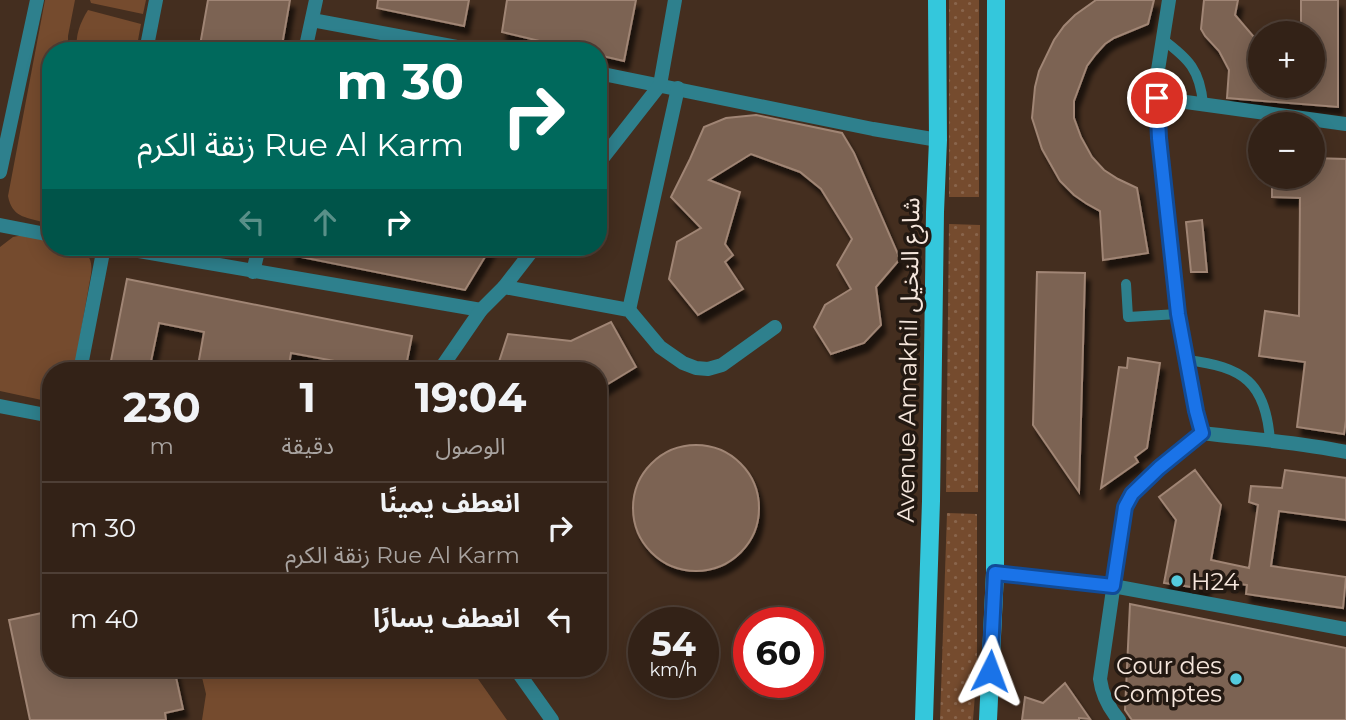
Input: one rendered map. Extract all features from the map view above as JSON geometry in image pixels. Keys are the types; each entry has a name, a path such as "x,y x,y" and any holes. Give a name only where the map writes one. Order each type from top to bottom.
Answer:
{"main road":[{"name":"Avenue Annakhil شارع النخيل","path":"923,720 931,501 938,140 937,0"},
{"path":"988,720 995,573 996,0"}],"street":[{"path":"0,172 37,0"},
{"path":"148,42 156,0"},
{"path":"307,42 316,0"},
{"path":"607,153 660,85 675,0"},
{"path":"1169,0 1162,39 1157,98 1159,138 1178,314 1202,433"},
{"path":"312,20 430,42"},
{"path":"607,75 938,140"},
{"path":"629,310 678,88"},
{"path":"1157,98 1346,124"},
{"path":"0,225 42,233"},
{"path":"82,362 102,256"},
{"path":"164,256 481,310"},
{"path":"253,272 257,256"},
{"path":"445,362 481,310 528,256"},
{"path":"503,287 629,310 660,346 682,363 696,368 708,369 722,365 775,327"},
{"path":"0,406 42,414"},
{"path":"1119,720 1102,693 1100,679 1125,507 1132,494 1202,433 1307,444 1346,452"},
{"path":"995,573 1113,586 1346,629"},
{"path":"521,677 552,720"}],"lane":[{"path":"1162,39 1195,69 1203,104"},
{"path":"1126,284 1128,317 1178,314"},
{"path":"1187,359 1213,363 1233,370 1245,378 1255,388 1264,405 1270,441"}],"shaded area":[{"path":"45,0 75,0 68,42 42,42 42,222 16,212 8,196"},
{"path":"90,0 146,0 143,14 91,3"},
{"path":"949,0 979,0 979,197 949,197"},
{"path":"88,10 141,24 138,42 77,42"},
{"path":"949,224 980,225 978,492 946,492"},
{"path":"23,235 42,240 42,256 87,256 91,265 76,362 42,362 42,400 0,391 0,247 13,237"},
{"path":"947,513 977,514 977,669 973,720 940,720"},
{"path":"202,677 477,677 507,720 202,720 206,694"}],"building":[{"path":"208,0 290,0 283,42 201,42"},
{"path":"378,0 469,0 464,26 377,8"},
{"path":"507,0 636,0 624,61 607,57 607,42 544,42 502,32"},
{"path":"1096,0 1154,0 1148,24 1114,38 1096,54 1087,66 1074,101 1074,118 1092,157 1104,170 1137,188 1148,253 1103,260 1100,211 1074,195 1060,181 1042,149 1032,118 1039,71 1054,40 1075,15"},
{"path":"1204,0 1238,0 1235,15 1248,30 1248,98 1325,98 1325,21 1301,21 1301,0 1338,0 1338,107 1227,98 1229,70 1219,51 1201,29"},
{"path":"756,115 842,133 854,153 900,259 876,287 881,325 864,343 831,354 814,327 825,305 851,289 837,265 852,239 821,189 800,172 751,154 709,180 740,192 725,244 733,255 725,262 743,289 698,315 669,279 677,242 701,228 671,197 704,127 726,118"},
{"path":"1325,158 1346,159 1344,434 1297,427 1305,362 1259,356 1265,311 1299,316 1300,198 1272,197 1272,189 1325,189"},
{"path":"1202,220 1207,272 1191,272 1186,222"},
{"path":"296,256 486,256 465,290"},
{"path":"1037,272 1085,273 1079,492 1033,425"},
{"path":"127,279 412,336 407,362 340,362 291,353 290,362 199,362 204,332 159,323 151,362 111,362"},
{"path":"611,322 636,367 607,385 607,362 499,362 508,334 571,341"},
{"path":"1128,358 1160,363 1147,448 1135,457 1138,462 1101,488 1119,367 1127,368"},
{"path":"696,445 720,450 740,464 754,484 759,508 754,532 740,552 720,566 696,571 672,566 652,552 638,532 633,508 638,484 652,464 672,450"},
{"path":"1195,470 1221,505 1211,560 1249,568 1258,505 1249,502 1251,486 1282,488 1285,470 1346,478 1346,520 1279,511 1271,566 1346,577 1343,608 1246,594 1247,585 1207,579 1205,589 1164,583 1176,520 1159,497"},
{"name":"Cour des Comptes","path":"1130,604 1346,648 1346,720 1132,720 1125,710"},
{"path":"42,613 42,677 176,677 183,709 165,713 166,720 30,720 9,620"},
{"path":"1065,683 1090,719 1022,720 1025,697 1043,703"}],"place":[{"name":"H24","path":"1177,581"},
{"name":"Cour des Comptes","path":"1236,679"}],"route":[{"path":"990,671 995,573 1113,586 1125,507 1132,494 1202,433 1178,314 1157,98"}]}
